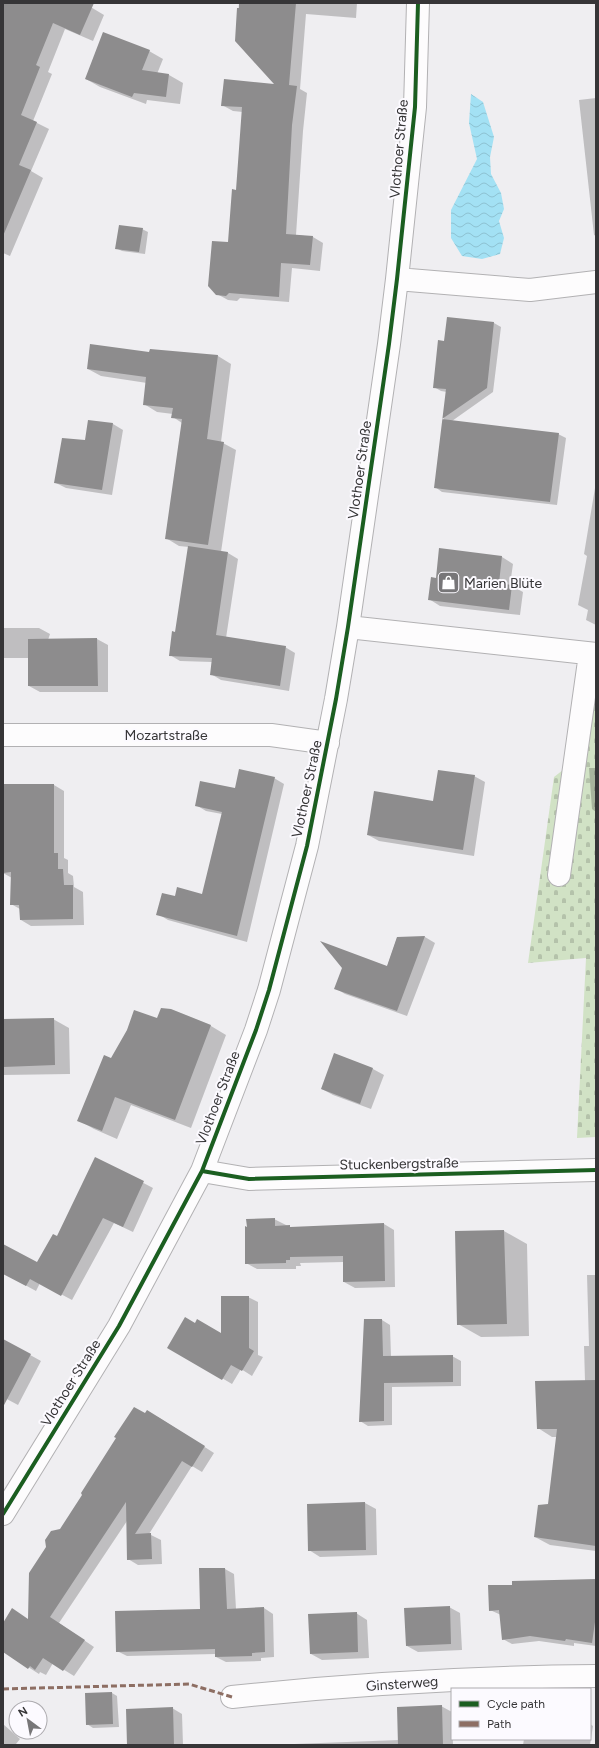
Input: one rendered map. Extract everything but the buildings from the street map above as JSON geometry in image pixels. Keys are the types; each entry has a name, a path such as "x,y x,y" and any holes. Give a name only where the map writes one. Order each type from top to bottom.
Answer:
{"street":[{"name":"Vlothoer Straße","path":"3,1514 119,1326 202,1172 256,1030 269,990 307,846 328,743 348,626 397,279 415,107 418,3"},
{"path":"397,279 530,290 596,282"},
{"path":"348,626 593,654 559,875"},
{"name":"Mozartstraße","path":"3,736 271,735 328,743"},
{"name":"Stuckenbergstraße","path":"202,1172 249,1179 596,1170"},
{"name":"Ginsterweg","path":"232,1697 283,1691 501,1677 596,1676"}],"green space":[{"path":"596,683 596,1137 577,1138 586,958 528,963 554,777 586,752"}],"water":[{"path":"471,94 483,102 494,137 490,157 491,174 501,193 504,209 499,221 504,238 500,254 482,259 462,256 451,238 451,210 477,159 469,123"}],"marked path":[{"path":"3,1689 189,1684 232,1697"}],"cycle path":[{"path":"3,1514 119,1326 202,1171 256,1030 269,990 307,846 336,699 348,627 397,279 415,107 418,3"},
{"path":"202,1171 249,1179 596,1170"}],"place":[{"name":"Marien Blüte","path":"449,583"}]}
